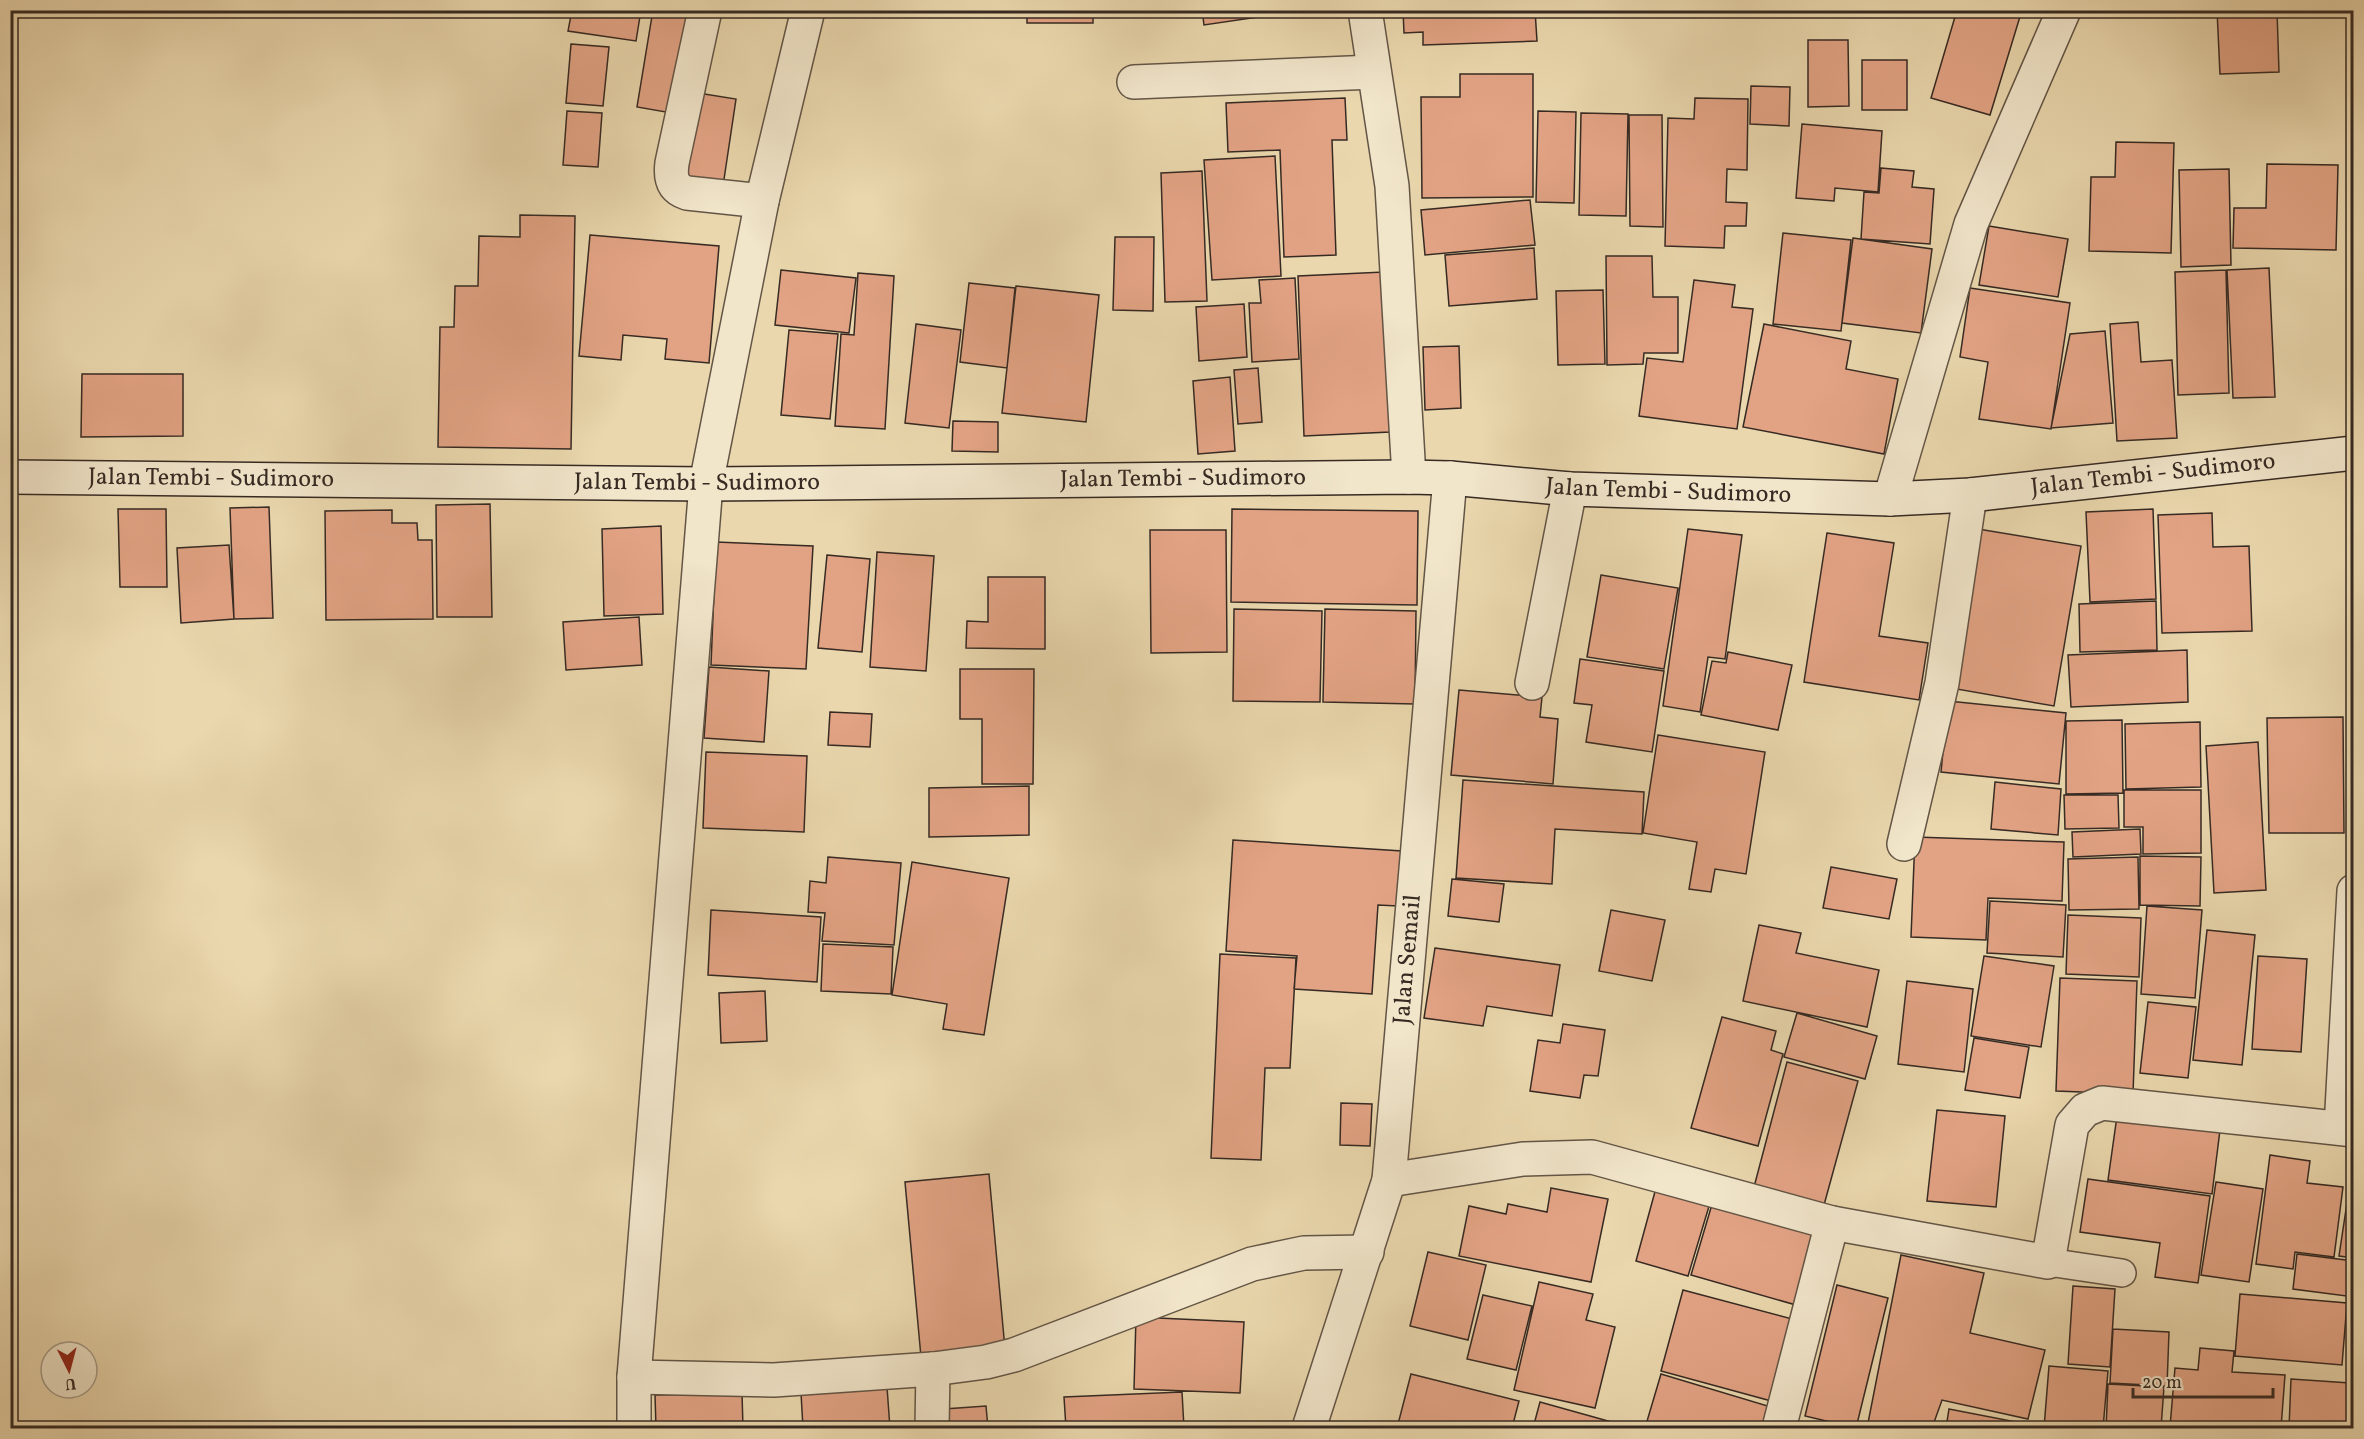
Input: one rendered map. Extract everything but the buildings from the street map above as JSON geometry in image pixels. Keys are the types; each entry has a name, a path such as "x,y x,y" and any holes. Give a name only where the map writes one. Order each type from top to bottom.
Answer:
{"street":[{"path":"705,10 672,163 673,183 679,190 687,193 762,201"},
{"path":"634,1428 634,1377 706,484 762,201 808,10"},
{"path":"1365,10 1392,186 1409,477"},
{"path":"1890,499 1971,224 2064,10"},
{"path":"1134,82 1374,72"},
{"name":"Jalan Tembi - Sudimoro","path":"10,477 706,484 1409,477 1450,478 1570,489 1890,499 1970,495 2354,453"},
{"name":"Jalan Semail","path":"1309,1428 1389,1180 1450,478"},
{"path":"1532,683 1570,489"},
{"path":"1904,844 1942,683 1970,495"},
{"path":"1389,1180 1523,1159 1592,1157 1832,1223 2048,1262 2072,1125 2085,1110 2102,1103 2347,1129 2354,891"},
{"path":"1779,1428 1832,1223"},
{"path":"634,1377 774,1380 933,1369 986,1362 1014,1355 1251,1264 1304,1253 1367,1252"},
{"path":"932,1428 933,1369"}],"lane":[{"path":"2048,1262 2122,1273"}]}
